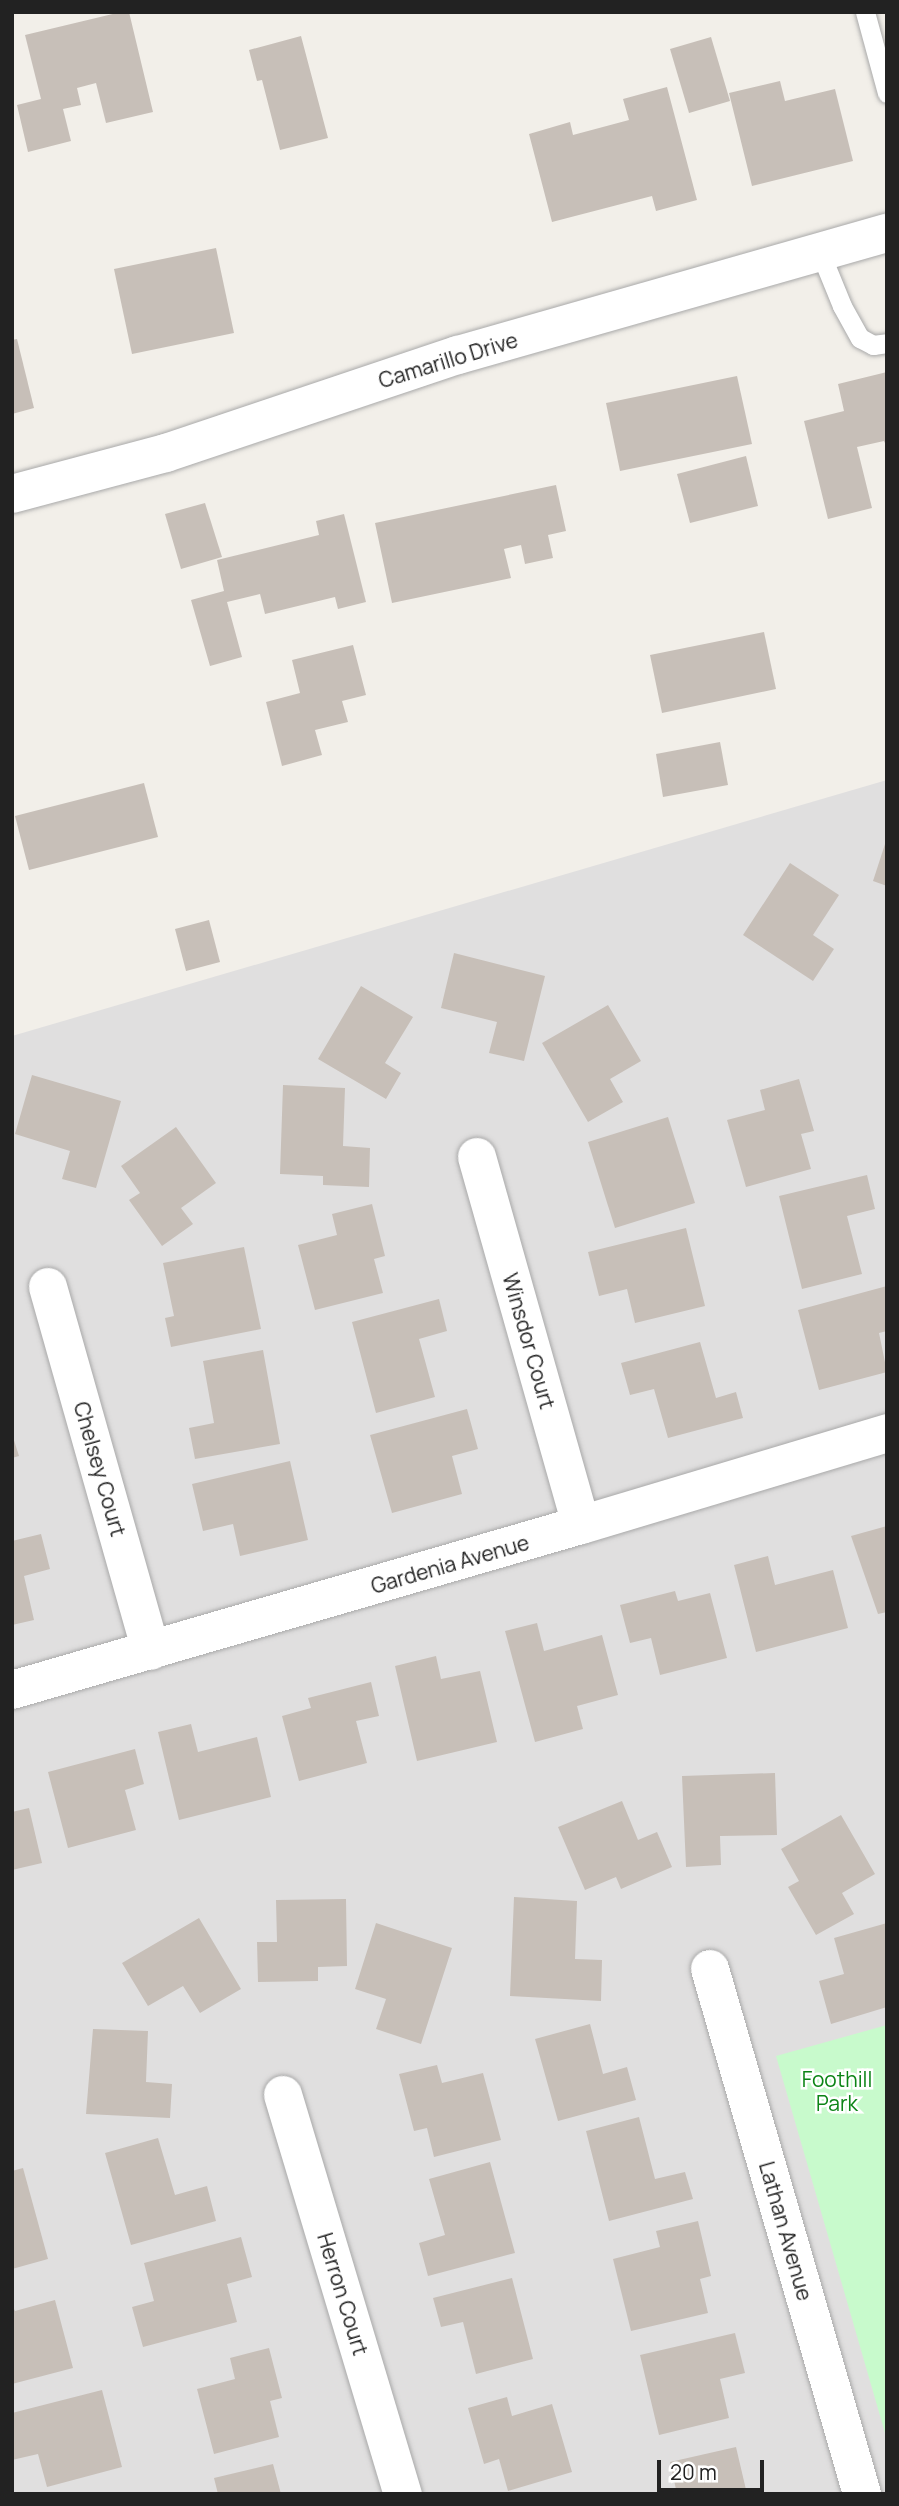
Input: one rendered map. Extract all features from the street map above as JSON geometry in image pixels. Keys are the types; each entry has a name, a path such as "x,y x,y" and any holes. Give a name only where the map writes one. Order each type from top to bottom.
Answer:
{"street":[{"name":"Camarillo Drive","path":"12,494 166,453 458,355 887,233"},
{"name":"Winsdor Court","path":"477,1157 581,1525"},
{"name":"Chelsey Court","path":"48,1287 151,1651"},
{"name":"Gardenia Avenue","path":"12,1690 887,1433"},
{"name":"Lathan Avenue","path":"710,1969 862,2494"},
{"name":"Herron Court","path":"283,2095 403,2494"}],"lane":[{"path":"865,12 887,93"},
{"path":"820,252 842,306 860,338 873,345 887,344"}],"shaded area":[{"path":"887,780 887,2494 12,2494 12,1036"}],"green space":[{"name":"Foothill Park","path":"887,2025 887,2440 776,2056"}],"building":[{"path":"129,12 153,112 106,123 96,83 77,88 81,105 63,109 71,141 28,152 17,105 41,99 25,35"},
{"path":"301,36 328,138 280,150 262,80 257,81 249,50"},
{"path":"711,37 730,101 689,113 670,49"},
{"path":"780,81 785,101 835,89 853,161 752,186 729,93"},
{"path":"667,87 697,200 656,211 652,196 552,222 529,134 570,122 573,135 629,120 623,99"},
{"path":"216,248 234,333 132,354 114,269"},
{"path":"17,339 34,408 12,414 12,340"},
{"path":"887,372 887,447 884,441 857,447 872,508 828,519 804,421 844,411 838,384"},
{"path":"737,376 752,444 620,471 606,403"},
{"path":"746,456 758,506 690,523 677,474"},
{"path":"556,485 566,531 548,535 553,558 525,564 521,545 504,549 511,578 392,603 375,523"},
{"path":"205,503 222,557 181,569 165,514"},
{"path":"344,514 366,602 338,609 335,597 265,614 260,594 227,602 242,657 210,666 191,600 224,591 217,560 319,535 316,521"},
{"path":"764,632 776,689 662,713 650,655"},
{"path":"353,645 366,695 342,701 348,722 315,730 322,755 282,766 266,702 300,693 292,660"},
{"path":"720,742 728,785 663,797 656,754"},
{"path":"144,783 158,837 29,870 15,816"},
{"path":"887,841 887,886 873,881"},
{"path":"790,863 839,895 813,935 834,949 813,981 743,935"},
{"path":"209,920 220,962 186,971 175,929"},
{"path":"454,953 545,976 524,1061 489,1053 497,1022 441,1008"},
{"path":"361,986 413,1017 385,1063 401,1073 386,1099 318,1059"},
{"path":"608,1005 641,1061 610,1079 623,1102 588,1122 542,1043"},
{"path":"32,1075 121,1101 96,1188 62,1179 70,1151 15,1134"},
{"path":"799,1079 814,1131 801,1134 811,1169 746,1187 727,1120 765,1110 760,1090"},
{"path":"283,1085 345,1088 343,1146 370,1148 369,1187 323,1185 323,1176 280,1174"},
{"path":"668,1117 695,1203 615,1228 588,1142"},
{"path":"176,1127 216,1183 181,1208 193,1224 162,1246 129,1200 140,1193 121,1166"},
{"path":"867,1175 875,1209 847,1216 862,1274 802,1289 779,1196"},
{"path":"372,1204 385,1256 374,1259 383,1293 315,1310 298,1245 337,1235 332,1214"},
{"path":"686,1228 705,1306 635,1323 627,1289 599,1296 588,1252"},
{"path":"244,1247 261,1329 171,1347 165,1318 174,1316 163,1263"},
{"path":"887,1286 887,1331 879,1333 887,1372 819,1390 798,1310"},
{"path":"439,1299 447,1331 419,1339 435,1397 376,1413 352,1322"},
{"path":"700,1342 716,1398 736,1392 743,1418 668,1438 654,1389 630,1395 621,1363"},
{"path":"263,1350 280,1444 195,1459 189,1428 214,1423 203,1361"},
{"path":"467,1409 478,1449 452,1456 462,1494 392,1513 370,1435"},
{"path":"12,1434 19,1456 12,1458"},
{"path":"290,1461 308,1540 240,1556 233,1524 203,1531 192,1484"},
{"path":"887,1526 887,1612 878,1614 851,1536"},
{"path":"41,1534 50,1569 24,1576 34,1620 12,1625 12,1541"},
{"path":"768,1556 775,1585 833,1570 848,1628 756,1652 734,1565"},
{"path":"675,1591 678,1601 710,1593 727,1658 660,1675 651,1638 630,1643 620,1605"},
{"path":"537,1623 544,1651 602,1635 618,1695 577,1706 583,1729 535,1742 505,1631"},
{"path":"436,1656 441,1679 480,1671 497,1742 417,1761 395,1666"},
{"path":"371,1682 379,1716 356,1721 367,1763 299,1781 282,1716 311,1708 308,1698"},
{"path":"191,1724 198,1752 257,1737 271,1797 179,1820 158,1732"},
{"path":"135,1749 144,1784 125,1790 136,1830 68,1848 48,1772"},
{"path":"775,1773 777,1835 720,1836 721,1865 686,1867 682,1776"},
{"path":"622,1801 638,1840 657,1832 672,1867 621,1889 616,1877 585,1890 558,1827"},
{"path":"29,1808 42,1863 12,1870 12,1812"},
{"path":"841,1815 875,1874 842,1893 854,1914 816,1935 788,1887 799,1881 781,1849"},
{"path":"514,1897 577,1901 575,1959 602,1960 601,2001 510,1996"},
{"path":"346,1899 347,1966 318,1967 318,1981 258,1982 257,1942 277,1942 276,1900"},
{"path":"199,1918 241,1989 200,2013 183,1986 148,2006 122,1963"},
{"path":"376,1923 452,1948 421,2044 376,2029 386,1999 355,1989"},
{"path":"887,1923 887,2007 831,2024 819,1981 844,1974 834,1938"},
{"path":"590,2024 603,2074 627,2067 636,2100 558,2121 535,2039"},
{"path":"93,2029 148,2031 146,2082 172,2084 170,2118 86,2114"},
{"path":"437,2065 442,2083 483,2073 501,2140 434,2157 427,2128 414,2131 399,2074"},
{"path":"639,2117 655,2179 685,2172 693,2199 609,2221 586,2131"},
{"path":"158,2138 175,2195 207,2186 216,2221 131,2245 105,2153"},
{"path":"490,2162 515,2253 428,2276 419,2243 445,2235 429,2179"},
{"path":"23,2168 48,2259 12,2269 12,2171"},
{"path":"698,2221 711,2276 700,2279 708,2313 631,2331 613,2259 660,2247 656,2231"},
{"path":"241,2237 252,2277 227,2284 237,2322 143,2347 132,2307 154,2301 144,2263"},
{"path":"512,2278 533,2359 476,2374 463,2322 441,2327 433,2298"},
{"path":"55,2300 73,2368 12,2384 12,2305 15,2311"},
{"path":"735,2333 745,2373 720,2379 729,2418 659,2435 640,2355"},
{"path":"269,2348 282,2398 270,2401 279,2437 214,2454 197,2389 235,2379 230,2358"},
{"path":"102,2390 122,2467 47,2487 38,2454 12,2460 12,2413"},
{"path":"507,2397 512,2416 552,2404 572,2472 508,2491 499,2459 484,2464 468,2408"},
{"path":"736,2447 747,2494 677,2494 670,2462"},
{"path":"273,2464 281,2494 218,2494 214,2478"}]}
